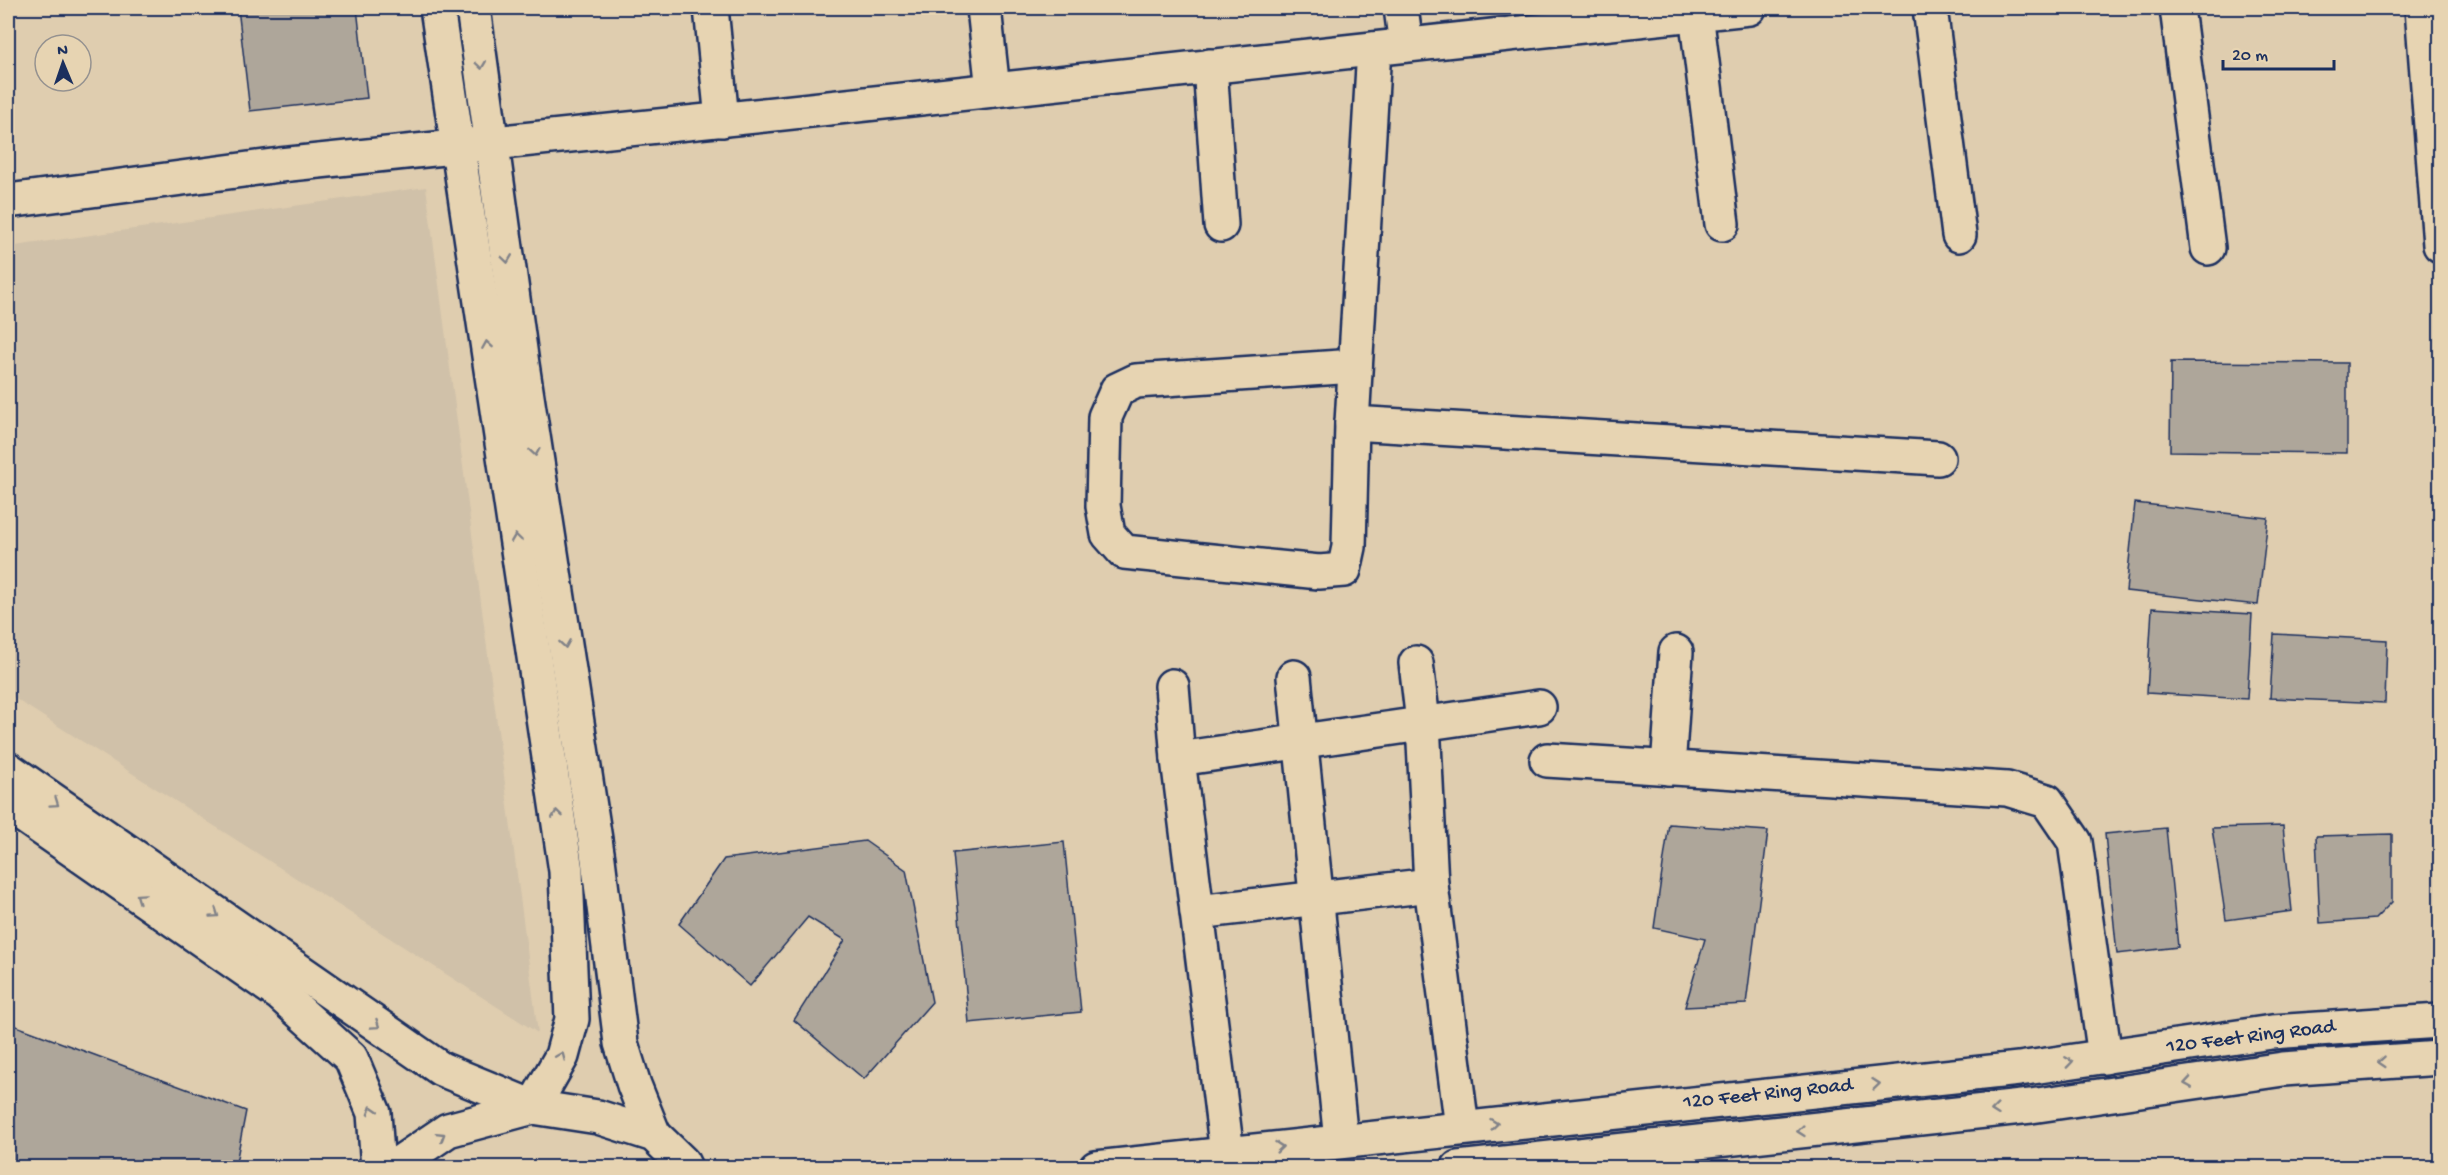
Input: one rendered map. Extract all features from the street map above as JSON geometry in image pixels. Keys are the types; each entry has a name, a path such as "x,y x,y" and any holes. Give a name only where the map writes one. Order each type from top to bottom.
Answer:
{"street":[{"path":"437,8 457,146 537,570 598,859 621,1043 634,1085 654,1135 685,1167"},
{"path":"392,1167 448,1130 533,1107 562,1056 572,1019 566,872 537,570 522,364 473,8"},
{"path":"711,8 722,120"},
{"path":"984,8 993,90"},
{"path":"1401,8 1406,45"},
{"path":"8,201 280,165 722,120 1374,49 1568,18 1696,13 1749,8"},
{"path":"1930,8 1959,234"},
{"path":"2177,8 2208,248"},
{"path":"2422,8 2440,245"},
{"path":"1696,13 1722,224"},
{"path":"1355,366 1136,381 1117,390 1105,417 1103,506 1108,534 1124,552 1319,573 1344,570 1348,547 1352,423 1374,49"},
{"path":"1210,66 1221,225"},
{"path":"1352,423 1938,458"},
{"path":"1668,768 1676,652"},
{"path":"1416,663 1423,722 1431,885 1462,1128"},
{"path":"1294,677 1341,1141"},
{"path":"1172,686 1178,759 1227,1153"},
{"path":"1178,759 1539,707"},
{"path":"1547,760 2007,789 2047,801 2075,842 2104,1057"},
{"path":"8,769 441,1069 533,1107 598,1117 654,1135"},
{"path":"8,806 280,994 351,1058 374,1113 378,1167"},
{"path":"1197,912 1431,885"},
{"name":"120 Feet Ring Road","path":"1096,1167 2019,1069 2272,1032 2440,1021"},
{"name":"120 Feet Ring Road","path":"1458,1167 2031,1106 2283,1069 2440,1058"}],"shaded area":[{"path":"426,187 538,1033 8,694 8,247"}],"building":[{"path":"238,8 357,8 367,98 250,111"},
{"path":"2171,362 2347,363 2347,453 2170,451"},
{"path":"2135,503 2268,518 2258,605 2126,591"},
{"path":"2152,608 2252,614 2247,699 2147,693"},
{"path":"2274,634 2387,640 2385,703 2270,698"},
{"path":"1669,824 1768,831 1746,1004 1685,1007 1705,939 1654,928"},
{"path":"2283,826 2292,911 2226,920 2212,828"},
{"path":"2166,828 2178,947 2117,954 2105,834"},
{"path":"2392,834 2392,902 2375,919 2320,923 2316,836"},
{"path":"865,841 906,870 932,1002 864,1079 794,1020 845,940 808,917 750,986 679,924 724,859"},
{"path":"1064,842 1081,1012 969,1023 953,853"},
{"path":"8,1023 246,1111 235,1168 8,1168"}]}
